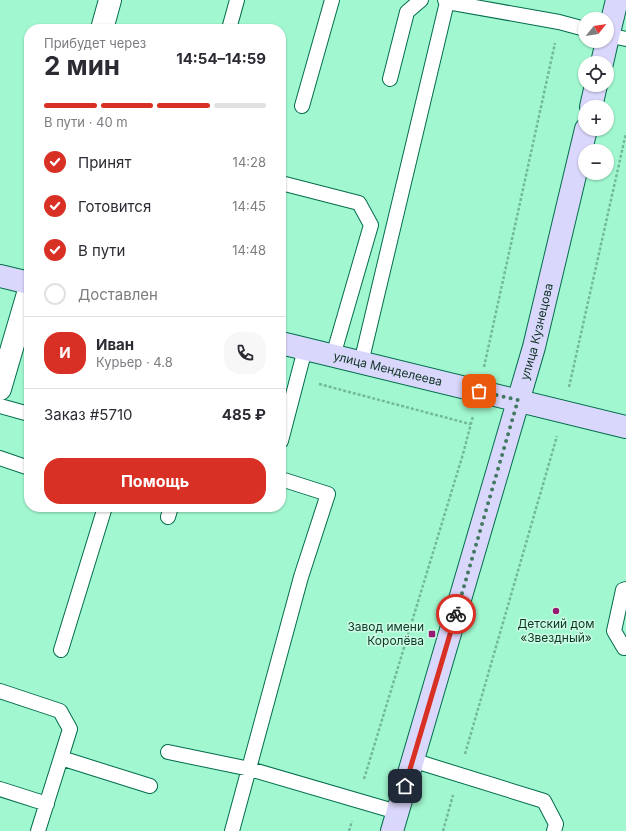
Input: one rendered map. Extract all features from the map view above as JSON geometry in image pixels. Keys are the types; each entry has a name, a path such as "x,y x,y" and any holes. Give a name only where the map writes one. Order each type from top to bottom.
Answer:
{"main road":[{"path":"614,22 618,0"},
{"name":"улица Кузнецова","path":"395,821 534,347 584,136"},
{"path":"0,276 24,282"},
{"name":"улица Менделеева","path":"286,344 626,427"}],"street":[{"path":"103,24 110,0"},
{"path":"0,388 24,307"}],"lane":[{"path":"230,24 237,0"},
{"path":"302,106 332,0"},
{"path":"390,79 407,12 421,0"},
{"path":"361,363 446,1 559,22 578,27"},
{"path":"286,184 359,204 371,225 333,356"},
{"path":"286,422 305,349"},
{"path":"0,406 24,413"},
{"path":"0,458 24,466"},
{"path":"232,831 301,577 328,494 286,481"},
{"path":"61,650 103,512"},
{"path":"626,589 623,590 614,631 624,648 626,648"},
{"path":"0,691 60,711 70,729 38,831"},
{"path":"168,752 250,769 358,801 395,821"},
{"path":"61,758 150,786"},
{"path":"412,760 544,801 556,824 554,831"},
{"path":"0,789 47,804"}],"path":[{"path":"350,831 471,424 559,22"},
{"path":"443,831 564,412 626,133"},
{"path":"297,379 471,424"}],"way so far":[{"path":"456,614 518,400 479,391"}],"place":[{"name":"Детский дом «Звездный»","path":"556,611"},
{"name":"Завод имени Королёва","path":"432,634"}],"route":[{"path":"405,786 456,614"}]}
